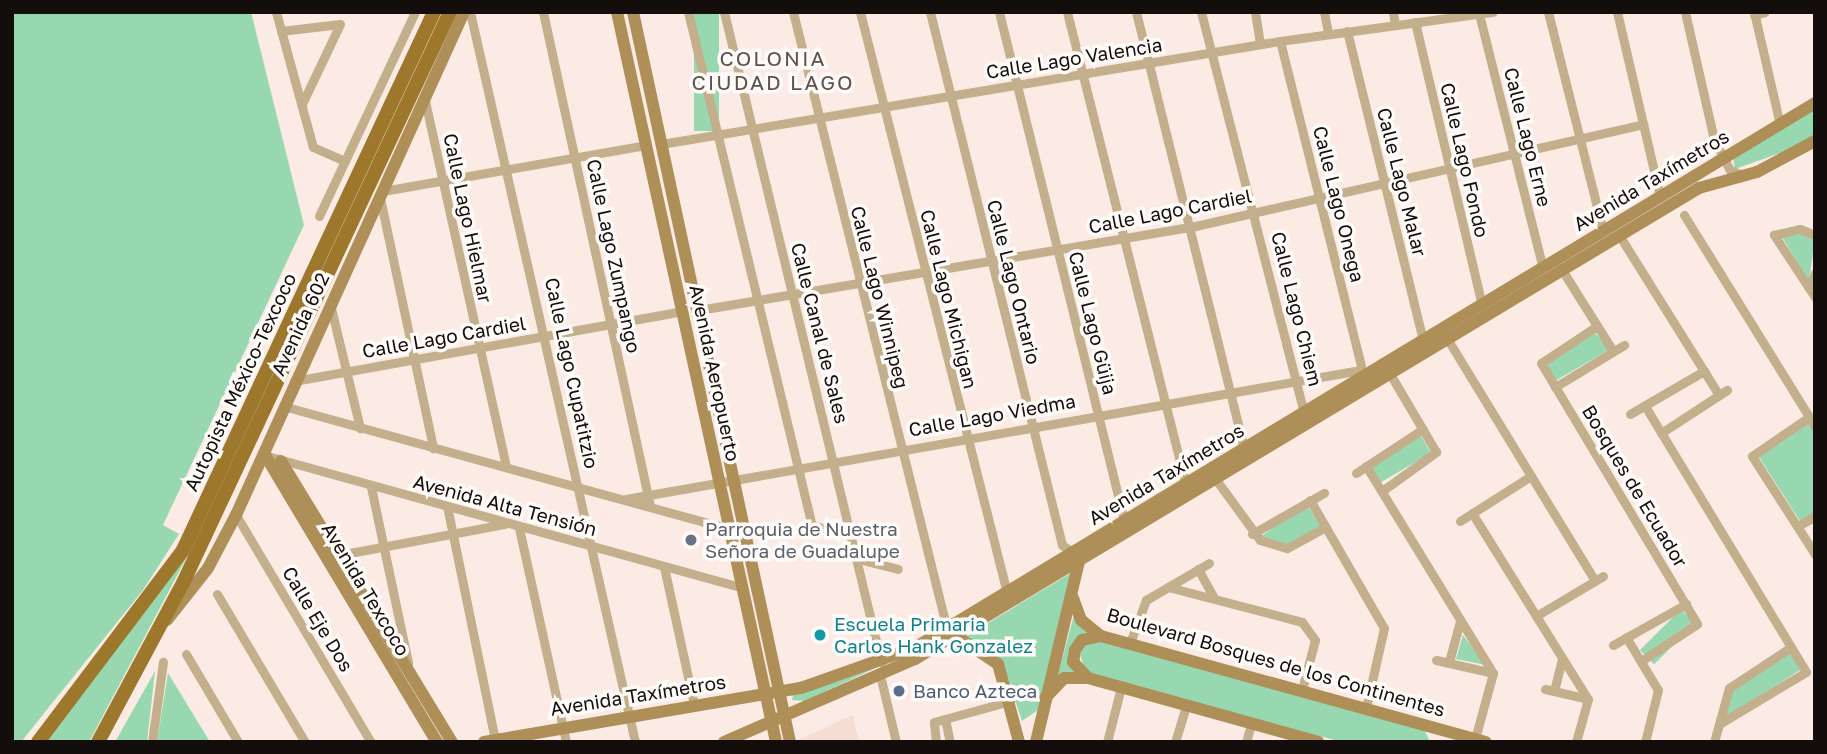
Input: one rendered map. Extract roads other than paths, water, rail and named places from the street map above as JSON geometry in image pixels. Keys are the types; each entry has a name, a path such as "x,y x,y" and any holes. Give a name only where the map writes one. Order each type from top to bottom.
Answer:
{"main road":[{"name":"Autopista México-Texcoco","path":"38,742 183,550 434,12"},
{"name":"Autopista México-Texcoco","path":"98,742 151,639 450,12"},
{"name":"Avenida 602","path":"151,639 197,584 236,515 294,381 464,12"},
{"name":"Avenida Aeropuerto","path":"617,12 740,587 776,742"},
{"name":"Avenida Aeropuerto","path":"633,12 790,742"},
{"name":"Avenida Taxímetros","path":"724,742 785,718 951,633 1079,557 1217,481 1283,433 1304,413 1815,103"},
{"name":"Avenida Taxímetros","path":"951,633 1007,593 1079,557 1125,520 1244,449 1283,433 1390,374 1619,235 1714,183 1750,174 1815,141"},
{"path":"1707,170 1714,183"},
{"path":"664,228 680,226"},
{"name":"Avenida Texcoco","path":"264,455 437,742"},
{"name":"Avenida Texcoco","path":"281,461 452,742"},
{"path":"1035,742 1073,598 1079,557"},
{"name":"Boulevard Bosques de los Continentes","path":"1073,598 1081,620 1101,636 1423,723 1471,740"},
{"path":"951,633 991,656 1010,701 1019,742"},
{"path":"1088,678 1073,662 1075,650 1082,640 1101,636"},
{"name":"Avenida Taxímetros","path":"489,741 562,726 765,695 880,668"},
{"path":"1045,698 1064,678 1088,678 1318,742"},
{"path":"1013,715 1019,725 1031,727 1042,711"},
{"path":"1423,723 1433,742"}],"street":[{"path":"276,12 313,147 345,161"},
{"path":"319,215 415,12"},
{"name":"Calle Lago Cupatitzio","path":"470,12 547,337 635,742"},
{"name":"Calle Lago Zumpango","path":"543,12 650,506"},
{"path":"688,12 761,299 796,466 813,528 851,533"},
{"name":"Calle Canal de Sales","path":"724,12 858,559 896,742"},
{"name":"Calle Lago Winnipeg","path":"793,12 857,283 951,633"},
{"name":"Calle Lago Michigan","path":"860,12 965,438 1007,593"},
{"name":"Calle Lago Ontario","path":"930,12 1062,545 1079,557"},
{"name":"Calle Lago Güija","path":"999,12 1125,520"},
{"path":"1068,12 1186,485"},
{"path":"1136,12 1244,449"},
{"name":"Calle Lago Chiem","path":"1201,12 1256,213 1304,413"},
{"path":"1255,12 1260,44"},
{"path":"1324,12 1328,33"},
{"path":"1393,12 1395,24"},
{"name":"Calle Lago Valencia","path":"662,144 1280,40 1461,14 1493,12"},
{"path":"1548,12 1603,231"},
{"path":"1617,12 1660,197"},
{"path":"1685,12 1714,140 1733,174 1750,174"},
{"path":"1765,12 1754,14 1780,125"},
{"name":"Calle Lago Erne","path":"1479,14 1543,268"},
{"name":"Calle Lago Fondo","path":"1415,22 1482,305"},
{"path":"281,31 340,24 302,104"},
{"name":"Calle Lago Malar","path":"1348,31 1423,341"},
{"name":"Calle Lago Onega","path":"1280,40 1364,377"},
{"name":"Calle Lago Hielmar","path":"425,101 506,466"},
{"name":"Calle Lago Cardiel","path":"699,310 1191,227 1385,185 1643,124"},
{"path":"433,449 412,359 382,195 646,145"},
{"path":"1684,215 1815,426"},
{"path":"1815,234 1800,229 1774,235 1815,297"},
{"path":"1619,235 1704,371 1723,393 1661,433"},
{"path":"1562,270 1613,351"},
{"path":"1809,288 1815,273"},
{"path":"330,304 360,428"},
{"name":"Calle Lago Cardiel","path":"294,381 682,311"},
{"name":"Bosques de Ecuador","path":"1597,326 1542,360 1555,387 1686,604 1696,627 1642,661"},
{"path":"1447,340 1531,476 1599,578 1536,616"},
{"path":"1555,387 1624,345"},
{"name":"Calle Lago Viedma","path":"626,499 648,492 796,466 1355,371 1364,377"},
{"path":"1630,414 1704,371"},
{"path":"1382,491 1436,453 1390,374"},
{"name":"Avenida Alta Tensión","path":"284,406 729,529"},
{"path":"1645,406 1806,672 1719,724"},
{"path":"1809,417 1752,453 1815,554"},
{"path":"1356,473 1423,429"},
{"name":"Avenida Alta Tensión","path":"264,455 519,528 740,587"},
{"path":"1366,466 1493,673"},
{"path":"1460,521 1531,476"},
{"path":"1217,481 1252,534 1287,548 1326,527"},
{"path":"371,486 409,672"},
{"path":"1252,534 1324,493"},
{"path":"1310,500 1384,628 1366,708"},
{"path":"447,506 489,741"},
{"path":"1472,513 1588,698 1576,742"},
{"name":"Calle Eje Dos","path":"236,515 371,742"},
{"path":"1798,526 1815,516"},
{"path":"339,555 507,524"},
{"path":"519,528 565,742"},
{"path":"858,559 898,569"},
{"path":"1130,643 1145,601 1209,563"},
{"path":"664,567 694,705"},
{"path":"1198,569 1214,598"},
{"path":"1168,587 1297,618 1310,615"},
{"path":"217,594 305,742"},
{"path":"1613,645 1686,604"},
{"path":"1297,618 1315,640 1302,690"},
{"path":"1449,662 1460,621"},
{"path":"1626,637 1658,692 1645,742"},
{"path":"1714,742 1730,687 1791,647"},
{"path":"186,654 238,742"},
{"path":"1436,660 1493,673"},
{"path":"1562,660 1550,690 1588,698"},
{"path":"152,742 163,662"},
{"path":"1471,740 1493,673"},
{"path":"1107,742 1121,687"},
{"path":"936,742 933,723 1010,701"},
{"path":"1175,742 1186,706"},
{"path":"945,719 950,742"},
{"path":"1246,742 1251,724"}],"place":[{"name":"Parroquia de Nuestra Señora de Guadalupe","path":"691,540"},
{"name":"Escuela Primaria Carlos Hank Gonzalez","path":"820,635"},
{"name":"Banco Azteca","path":"899,691"}],"district":[{"name":"COLONIA CIUDAD LAGO","path":"773,70"}]}
